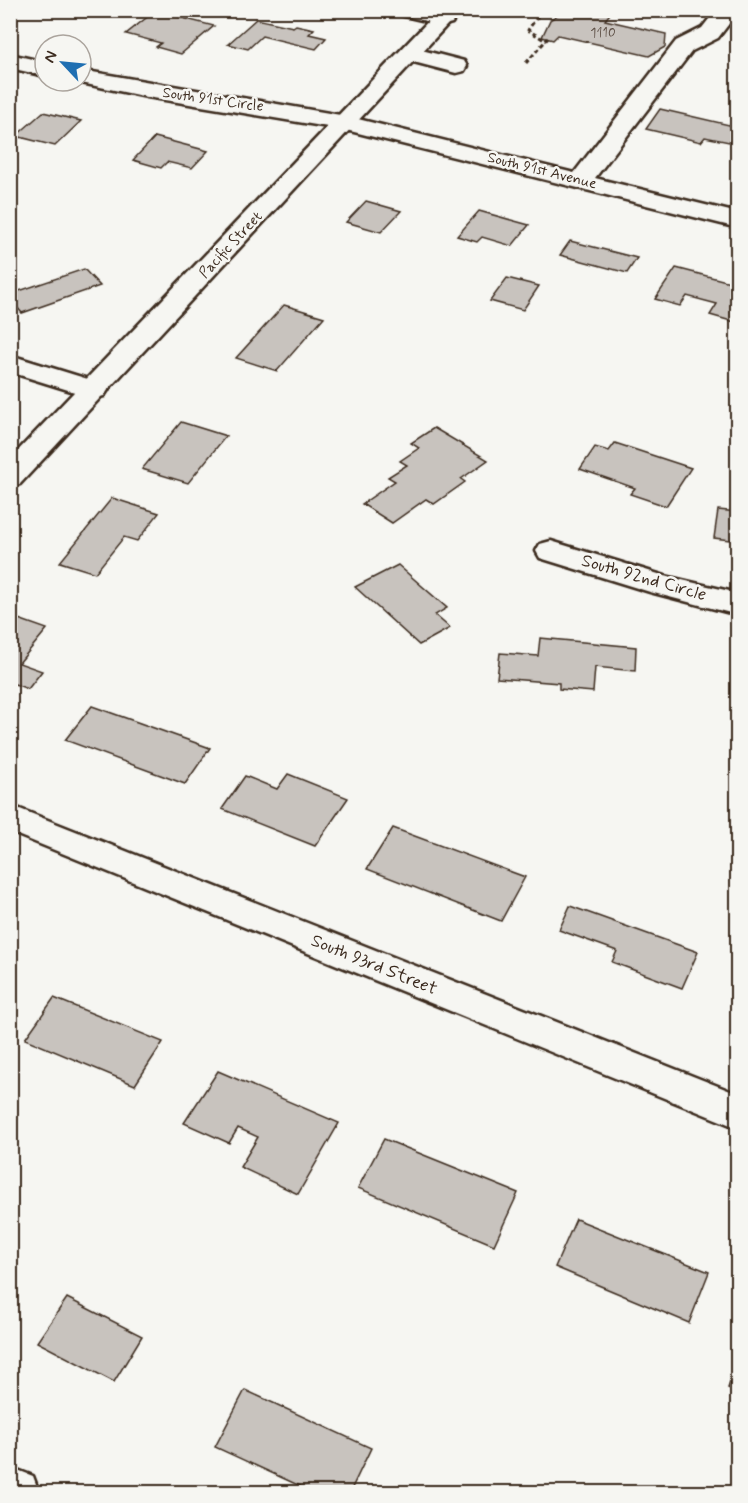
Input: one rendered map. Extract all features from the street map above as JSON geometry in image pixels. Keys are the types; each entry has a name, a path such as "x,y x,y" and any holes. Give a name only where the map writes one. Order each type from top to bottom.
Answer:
{"street":[{"path":"408,10 447,14"},
{"path":"580,181 684,46 711,33 728,10"},
{"name":"Pacific Street","path":"10,477 447,14"},
{"path":"410,54 456,66"},
{"path":"10,61 33,66"},
{"name":"South 91st Circle","path":"93,79 346,123"},
{"name":"South 91st Avenue","path":"346,123 738,221"},
{"path":"10,363 94,390"},
{"name":"South 92nd Circle","path":"551,551 661,585 738,604"},
{"name":"South 93rd Street","path":"10,818 738,1112"},
{"path":"10,1489 17,1492"}],"path":[{"path":"526,63 547,40 529,33 528,30 542,10"}],"building":[{"path":"565,10 613,10 605,20 666,34 665,47 649,56 558,35 553,40 542,37 550,20"},
{"path":"155,11 214,26 181,54 156,47 161,43 126,34"},
{"path":"256,19 314,29 309,34 326,38 316,49 262,36 248,49 228,44"},
{"path":"660,109 738,127 738,130 729,142 705,137 701,142 646,129"},
{"path":"43,112 81,121 55,146 16,136"},
{"path":"155,137 208,151 192,168 167,162 161,168 133,160"},
{"path":"366,201 401,211 381,232 346,222"},
{"path":"479,211 529,225 512,246 482,237 477,242 457,236"},
{"path":"570,241 637,258 627,273 560,255"},
{"path":"676,268 738,284 738,323 710,315 717,304 687,296 680,306 655,299"},
{"path":"84,269 100,286 22,313 10,299 10,294"},
{"path":"507,278 539,286 523,310 490,301"},
{"path":"284,305 324,317 277,371 236,358"},
{"path":"181,422 226,436 188,483 142,469"},
{"path":"434,428 488,460 461,479 465,482 434,504 426,499 392,523 362,504 395,481 388,477 407,465 400,461 419,448 411,443"},
{"path":"615,443 691,468 666,506 630,494 635,488 580,469 595,447 609,451"},
{"path":"112,498 159,513 137,541 124,537 95,573 60,562"},
{"path":"718,510 738,512 738,541 714,538"},
{"path":"398,565 447,608 435,615 450,628 419,645 355,587"},
{"path":"10,616 47,629 19,663 42,671 28,689 15,684 10,689"},
{"path":"540,638 636,647 635,671 595,667 593,692 559,689 559,683 497,678 500,653 538,656"},
{"path":"92,706 210,748 185,784 65,740"},
{"path":"288,774 348,798 315,846 222,809 245,776 277,789"},
{"path":"393,828 525,877 501,921 367,869"},
{"path":"570,906 698,952 682,988 612,962 617,951 559,930"},
{"path":"54,998 163,1042 135,1085 25,1039"},
{"path":"218,1071 339,1123 298,1194 240,1167 258,1137 238,1128 229,1143 184,1123"},
{"path":"384,1139 518,1193 494,1245 358,1188"},
{"path":"576,1219 709,1272 689,1323 555,1267"},
{"path":"67,1298 142,1336 114,1382 37,1342"},
{"path":"738,1361 738,1392 728,1388"},
{"path":"245,1390 371,1448 350,1492 313,1492 215,1447"}]}
